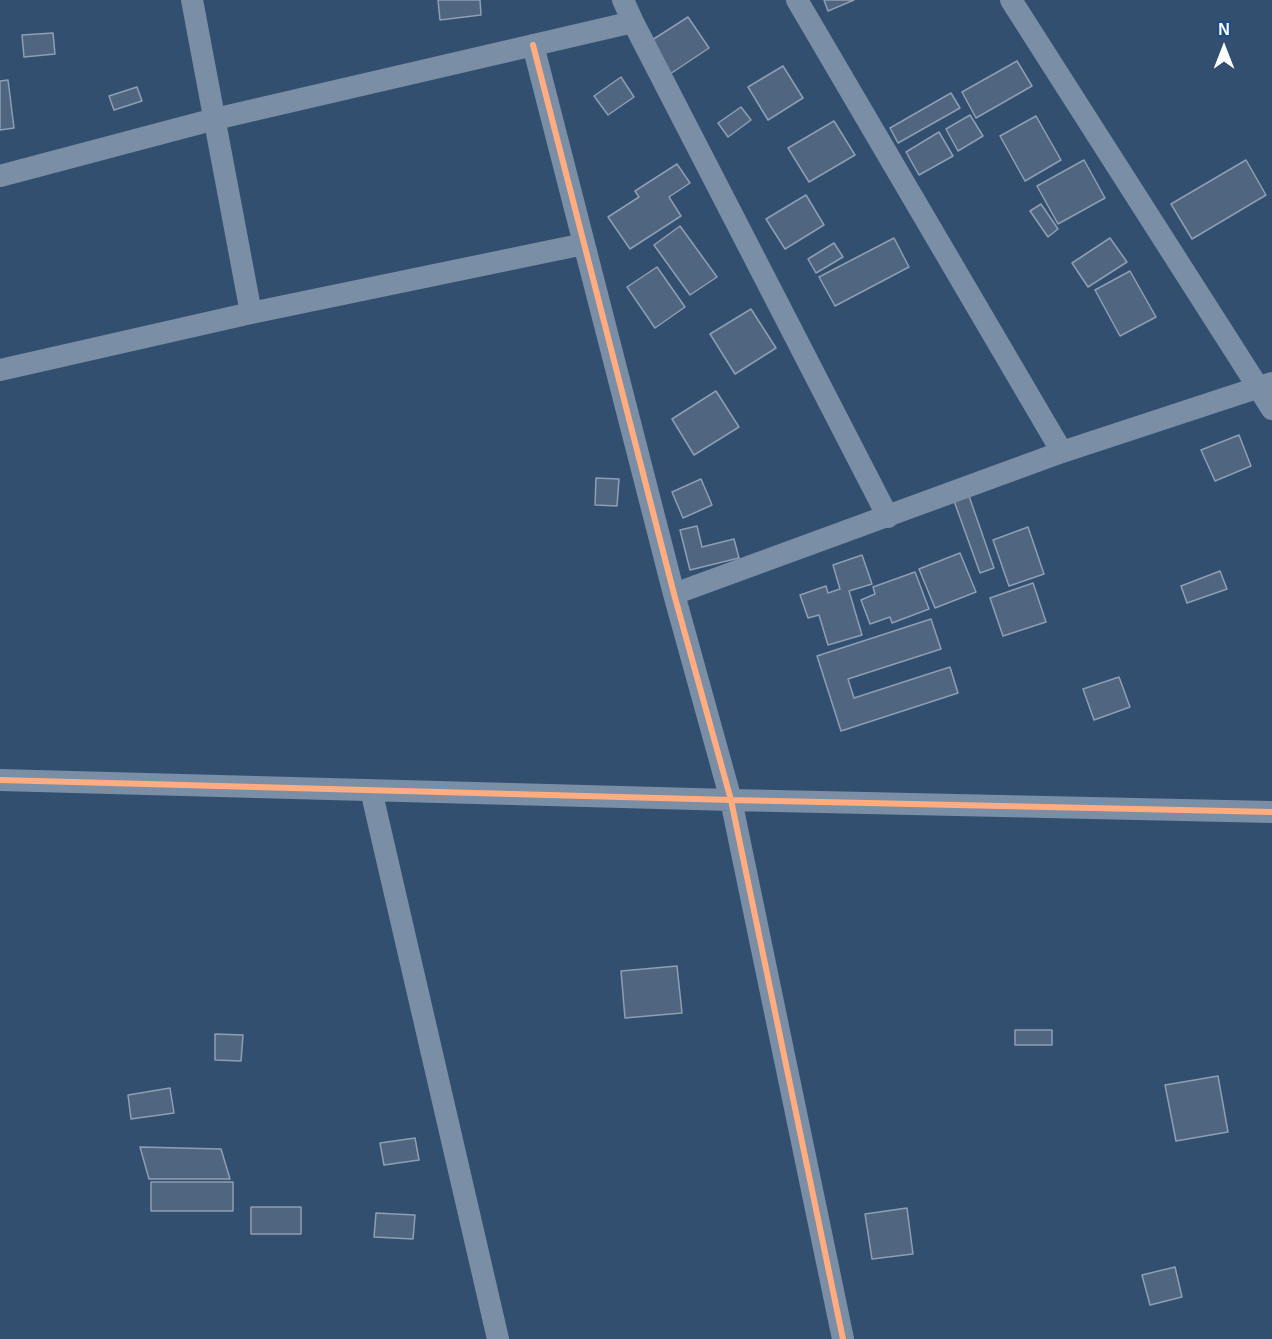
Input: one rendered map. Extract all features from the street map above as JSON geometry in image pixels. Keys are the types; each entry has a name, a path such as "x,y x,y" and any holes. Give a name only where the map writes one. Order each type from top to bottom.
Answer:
{"street":[{"path":"192,0 251,313"},
{"path":"623,0 888,517"},
{"path":"797,0 1062,452"},
{"path":"1011,0 1265,385 1272,409"},
{"path":"0,176 215,119 633,22"},
{"path":"533,45 674,594 731,800 843,1339"},
{"path":"0,370 251,313 584,244"},
{"path":"674,594 1062,452 1265,385"},
{"path":"0,780 1272,812"},
{"path":"371,789 498,1339"}],"building":[{"path":"438,0 480,0 481,15 440,20"},
{"path":"824,0 854,0 828,11"},
{"path":"688,17 709,48 670,74 649,42"},
{"path":"53,33 55,54 24,57 22,35"},
{"path":"1017,61 1032,86 976,118 962,92"},
{"path":"783,66 803,98 768,120 748,87"},
{"path":"621,77 634,97 608,115 594,96"},
{"path":"8,80 14,128 0,130 0,81"},
{"path":"137,87 142,101 114,110 109,96"},
{"path":"951,93 960,108 898,143 890,128"},
{"path":"741,107 751,120 728,137 718,123"},
{"path":"970,115 983,136 958,151 946,129"},
{"path":"1036,116 1061,160 1025,181 1000,136"},
{"path":"834,121 855,155 809,182 788,148"},
{"path":"939,132 953,156 919,175 906,152"},
{"path":"1084,160 1105,198 1058,224 1037,186"},
{"path":"1246,160 1266,195 1192,239 1171,204"},
{"path":"677,164 690,183 669,197 681,216 630,249 608,217 639,197 635,191"},
{"path":"806,195 824,225 785,249 766,219"},
{"path":"1041,204 1058,229 1048,237 1030,211"},
{"path":"680,226 717,277 690,295 654,245"},
{"path":"894,238 909,267 835,306 819,277"},
{"path":"1110,238 1127,262 1088,287 1072,263"},
{"path":"834,243 843,257 816,273 808,259"},
{"path":"657,267 685,307 655,328 627,287"},
{"path":"1130,271 1156,317 1120,336 1095,290"},
{"path":"751,309 776,348 735,374 710,334"},
{"path":"716,391 739,427 694,455 672,419"},
{"path":"1239,435 1251,466 1215,481 1201,450"},
{"path":"596,478 619,479 617,506 595,505"},
{"path":"701,479 712,505 683,518 672,492"},
{"path":"969,496 994,568 980,573 954,501"},
{"path":"697,526 702,547 734,539 739,558 690,570 680,530"},
{"path":"1028,527 1044,574 1009,586 993,540"},
{"path":"960,553 976,592 935,608 919,569"},
{"path":"862,555 872,584 849,591 862,635 828,645 819,615 808,618 800,595 826,586 828,593 840,589 833,565"},
{"path":"1220,571 1227,589 1187,603 1181,586"},
{"path":"915,572 929,609 892,623 890,617 870,624 861,600 875,594 873,587"},
{"path":"1033,583 1046,622 1003,636 990,598"},
{"path":"931,619 941,649 848,679 854,698 950,667 958,693 841,731 817,656"},
{"path":"1119,677 1130,707 1094,720 1083,689"},
{"path":"677,966 682,1013 625,1018 621,971"},
{"path":"1015,1030 1052,1030 1052,1045 1015,1045"},
{"path":"215,1034 243,1035 241,1061 215,1060"},
{"path":"1218,1076 1228,1132 1176,1141 1165,1085"},
{"path":"170,1088 174,1113 131,1119 128,1095"},
{"path":"415,1138 419,1160 384,1165 380,1143"},
{"path":"140,1147 221,1149 230,1179 149,1179"},
{"path":"151,1182 233,1182 233,1211 151,1211"},
{"path":"251,1207 301,1207 301,1234 251,1234"},
{"path":"907,1208 913,1254 872,1259 865,1214"},
{"path":"376,1213 415,1215 413,1239 374,1237"},
{"path":"1175,1267 1182,1297 1150,1305 1142,1275"}],"cycle path":[{"path":"533,45 674,594 731,800 843,1339"},
{"path":"0,780 1272,812"}]}
